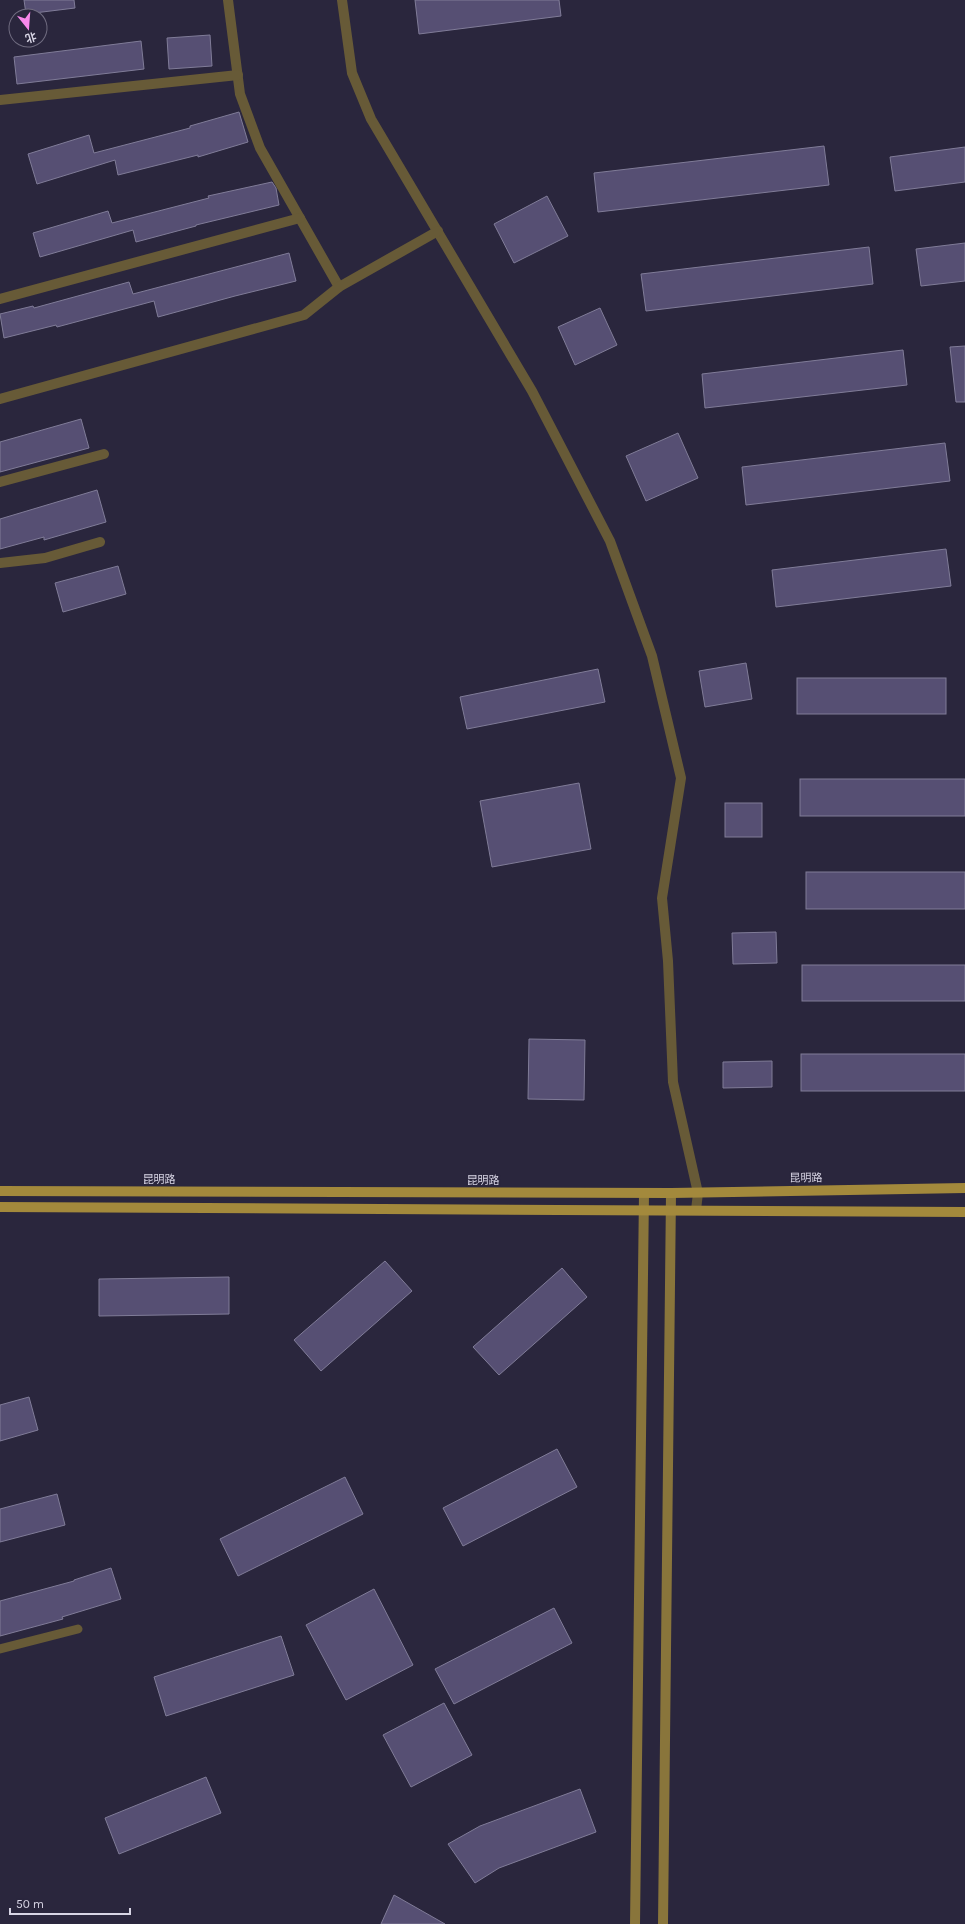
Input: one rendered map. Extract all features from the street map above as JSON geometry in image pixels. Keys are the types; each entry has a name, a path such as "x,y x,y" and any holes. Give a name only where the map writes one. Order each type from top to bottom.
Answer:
{"main road":[{"name":"昆明路","path":"0,1191 698,1193 965,1188"},
{"path":"635,1924 644,1193"},
{"path":"663,1924 671,1193"},
{"path":"0,1206 965,1212"}],"street":[{"path":"228,0 240,94 260,148 339,287"},
{"path":"342,0 352,73 371,119 532,391 610,541 652,656 681,778 662,898 668,961 673,1082 698,1193 696,1210"},
{"path":"0,100 238,76"},
{"path":"0,299 300,218"},
{"path":"0,399 304,315 339,287 438,231"},
{"path":"0,482 104,454"},
{"path":"0,563 45,558 100,542"}],"lane":[{"path":"0,1649 78,1629"}],"building":[{"path":"24,0 74,0 75,8 48,11 48,8 25,8"},
{"path":"415,0 559,0 561,16 419,34"},
{"path":"210,35 212,66 169,69 167,38"},
{"path":"141,41 144,69 17,84 14,57"},
{"path":"239,112 248,142 198,157 198,155 118,175 115,160 37,184 28,154 89,135 94,153 190,128 190,126"},
{"path":"824,146 829,185 598,212 594,173"},
{"path":"965,147 965,182 895,191 890,157"},
{"path":"272,182 276,188 279,205 196,225 136,242 133,230 40,257 33,233 108,211 112,223 209,198 208,196"},
{"path":"547,196 568,236 514,263 494,224"},
{"path":"965,243 965,281 921,286 916,249"},
{"path":"869,247 873,284 646,311 641,274"},
{"path":"289,253 296,281 158,317 154,301 57,327 56,325 4,338 0,314 33,306 34,308 129,282 133,294"},
{"path":"600,308 617,345 575,365 558,327"},
{"path":"965,346 965,402 956,402 950,347"},
{"path":"903,350 907,385 705,408 702,374"},
{"path":"81,419 89,448 0,472 0,442"},
{"path":"678,433 698,478 646,501 626,456"},
{"path":"945,443 950,481 746,505 742,467"},
{"path":"97,490 106,522 44,540 44,537 0,549 0,519"},
{"path":"946,549 951,586 776,607 772,570"},
{"path":"118,566 126,594 63,612 55,583"},
{"path":"746,663 752,699 705,707 699,671"},
{"path":"598,669 605,702 467,729 460,697"},
{"path":"797,678 946,678 946,714 797,714"},
{"path":"800,779 965,779 965,816 800,816"},
{"path":"579,783 591,849 492,867 480,801"},
{"path":"725,803 762,803 762,837 725,837"},
{"path":"806,872 965,872 965,909 806,909"},
{"path":"776,932 777,963 733,964 732,933"},
{"path":"802,965 965,965 965,1001 802,1001"},
{"path":"529,1039 585,1040 584,1100 528,1099"},
{"path":"801,1054 965,1054 965,1091 801,1091"},
{"path":"772,1061 772,1087 723,1088 723,1062"},
{"path":"385,1261 412,1291 321,1371 294,1340"},
{"path":"562,1268 587,1297 499,1375 473,1347"},
{"path":"229,1277 229,1314 99,1316 99,1279"},
{"path":"29,1397 38,1430 0,1441 0,1405"},
{"path":"557,1449 577,1487 463,1546 443,1508"},
{"path":"345,1477 363,1514 238,1576 220,1539"},
{"path":"57,1494 65,1525 0,1542 0,1509"},
{"path":"111,1568 121,1599 62,1617 63,1619 0,1636 0,1601 74,1581"},
{"path":"374,1589 413,1665 346,1700 306,1625"},
{"path":"554,1608 572,1643 454,1704 435,1669"},
{"path":"281,1636 294,1675 166,1716 154,1677"},
{"path":"444,1703 472,1755 411,1787 383,1735"},
{"path":"206,1777 221,1813 119,1854 105,1818"},
{"path":"580,1789 596,1832 499,1868 475,1883 448,1844 480,1826"},
{"path":"394,1895 445,1924 381,1924"}]}
